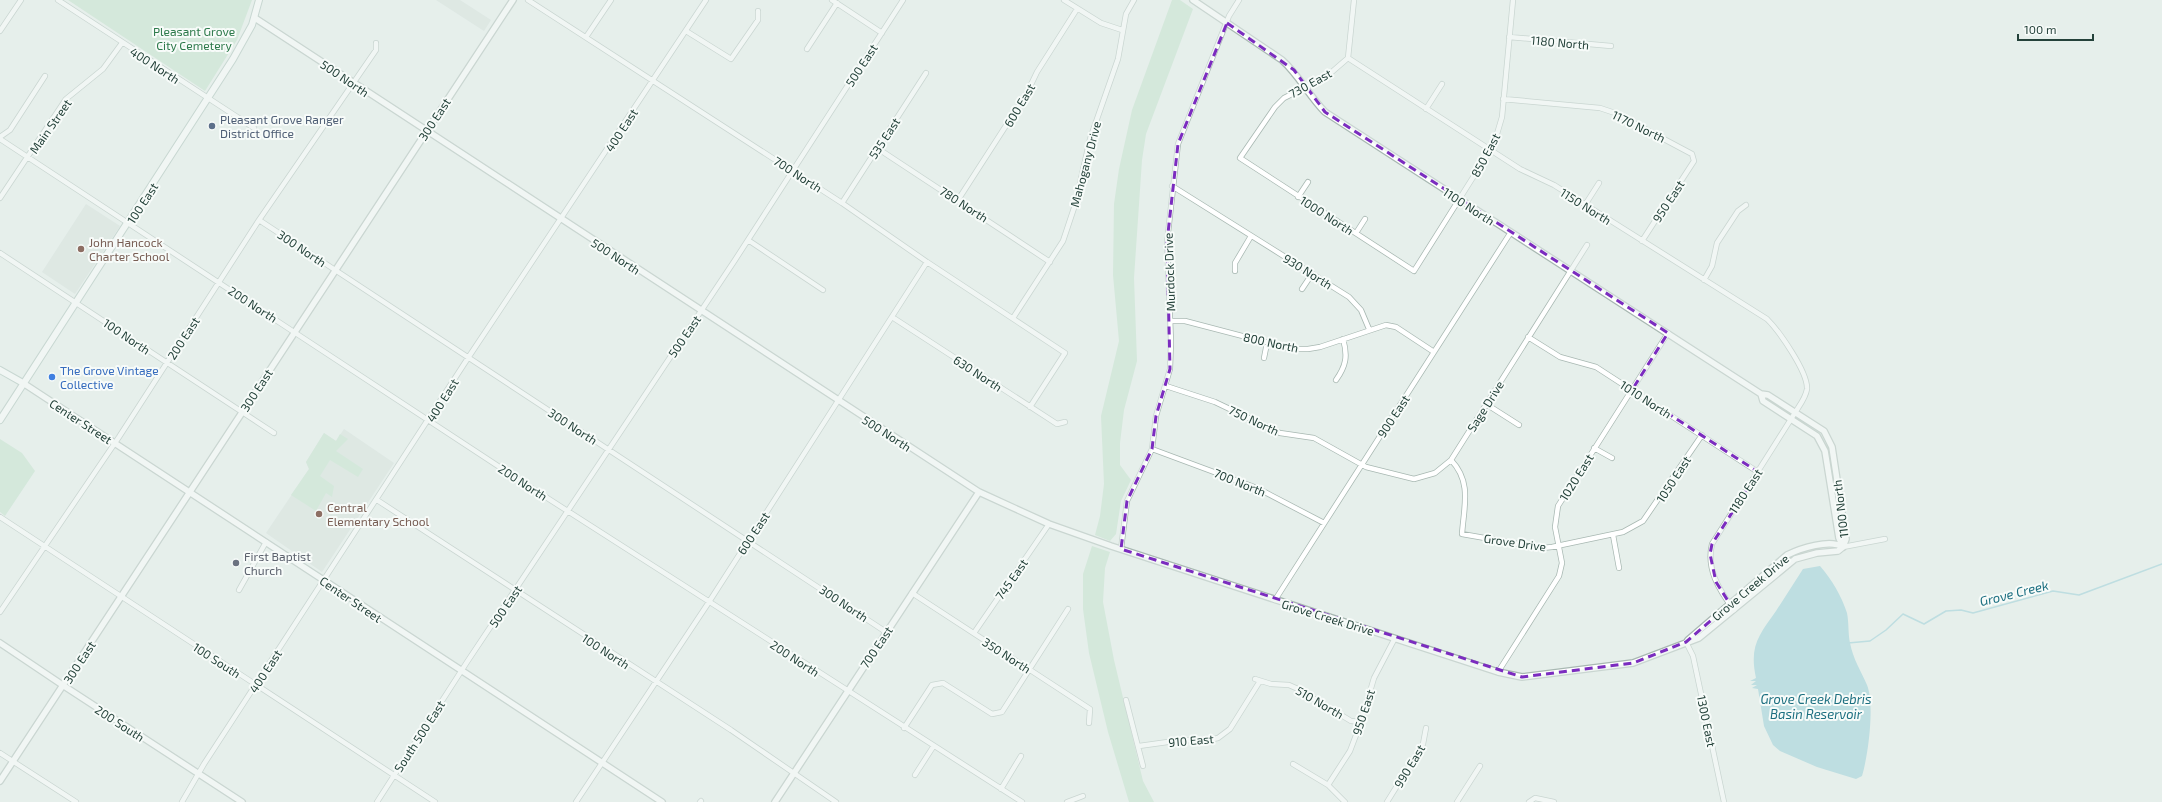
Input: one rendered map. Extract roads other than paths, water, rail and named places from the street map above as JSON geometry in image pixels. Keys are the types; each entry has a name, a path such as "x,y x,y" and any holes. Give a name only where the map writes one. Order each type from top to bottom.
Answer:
{"main road":[{"name":"100 East","path":"0,420 129,222 246,38 255,18 258,0"},
{"name":"Center Street","path":"0,370 24,384"}],"street":[{"path":"0,31 21,0"},
{"name":"400 North","path":"58,0 254,128"},
{"name":"300 East","path":"0,780 64,686 242,411 513,0"},
{"name":"700 North","path":"528,0 654,80 842,203 927,262 1065,352 1030,407"},
{"path":"586,37 611,0"},
{"name":"400 East","path":"182,802 468,358 706,0"},
{"name":"500 East","path":"461,671 569,511 748,240 904,0"},
{"path":"1064,0 1101,23 1122,30"},
{"name":"Mahogany Drive","path":"1013,318 1063,241 1075,205 1090,139 1118,59 1126,14 1134,0"},
{"name":"1100 North","path":"1193,0 1282,60 1294,70 1303,87 1324,112 1761,394 1768,395 1824,431 1832,447 1846,539 1843,547"},
{"name":"Murdock Drive","path":"1120,549 1127,501 1152,448 1156,416 1166,386 1171,358 1167,242 1172,186 1178,144 1226,23 1239,0"},
{"path":"1348,58 1354,0"},
{"name":"850 East","path":"1414,271 1490,150 1499,132 1513,0"},
{"path":"807,49 834,2 882,33"},
{"name":"600 East","path":"958,200 1027,93 1077,8"},
{"path":"686,31 731,60 758,20 758,11"},
{"name":"500 North","path":"255,18 561,220 979,492"},
{"name":"1180 North","path":"1509,37 1611,46"},
{"name":"Main Street","path":"0,198 66,99 103,69 122,43"},
{"name":"200 East","path":"0,612 115,443 260,220 376,50 376,43"},
{"name":"730 East","path":"1240,158 1275,106 1284,98 1326,76 1348,58"},
{"name":"1150 North","path":"1348,58 1490,150 1585,205 1767,320 1776,328 1805,375"},
{"name":"535 East","path":"842,203 926,73"},
{"path":"0,138 10,130 45,76"},
{"path":"1426,109 1442,84"},
{"name":"1170 North","path":"1503,99 1600,108 1615,113 1679,145 1692,154 1694,161"},
{"name":"200 North","path":"0,138 709,602 933,747 1022,802"},
{"name":"780 North","path":"877,148 1050,262"},
{"name":"1000 North","path":"1240,158 1414,271"},
{"name":"950 East","path":"1642,241 1694,161"},
{"path":"1298,197 1308,182"},
{"path":"1585,205 1599,183"},
{"name":"930 North","path":"1172,186 1354,302 1361,310 1370,329"},
{"path":"1704,280 1712,266 1717,243 1738,211 1746,205"},
{"path":"1356,234 1365,219"},
{"name":"300 North","path":"260,220 468,358 749,540 886,632"},
{"name":"900 East","path":"1275,600 1511,232"},
{"path":"1235,271 1235,263 1251,236"},
{"path":"748,240 823,290"},
{"name":"Sage Drive","path":"1361,466 1414,479 1435,473 1451,460 1587,245"},
{"name":"100 North","path":"0,253 274,433"},
{"name":"600 East","path":"576,802 654,682 709,602 839,402 927,262"},
{"path":"1302,289 1312,274"},
{"name":"630 North","path":"892,317 1057,424 1065,422"},
{"name":"800 North","path":"1170,321 1185,321 1292,349 1308,349 1343,339 1370,329"},
{"path":"1370,329 1386,325 1396,327 1434,352"},
{"name":"1020 East","path":"1498,672 1559,576 1562,563 1555,527 1558,506 1668,333"},
{"name":"1010 North","path":"1528,337 1560,357 1596,367 1758,472"},
{"path":"1336,380 1346,365 1347,358 1343,339"},
{"path":"1264,358 1267,343"},
{"name":"1180 East","path":"1732,607 1715,578 1710,554 1712,544 1796,413 1805,396 1807,388 1805,375"},
{"name":"Center Street","path":"24,384 662,802"},
{"name":"750 North","path":"1166,386 1215,402 1280,433 1314,438 1361,466"},
{"name":"1100 North","path":"1761,394 1763,402 1817,436 1825,451 1839,538 1843,547"},
{"path":"1486,404 1519,425"},
{"name":"1050 East","path":"1644,521 1702,435"},
{"name":"700 North","path":"1152,448 1257,488 1324,523"},
{"path":"1594,448 1612,458"},
{"name":"Grove Drive","path":"1451,460 1460,470 1465,485 1462,534 1542,548 1613,535 1631,529 1644,521"},
{"name":"Grove Creek Drive","path":"979,492 1049,524 1120,549 1498,672 1522,677 1633,663 1686,642 1796,559 1817,553 1838,551 1843,547 1885,539"},
{"name":"700 East","path":"774,802 979,492"},
{"name":"100 North","path":"377,500 654,682 731,730 836,802"},
{"name":"100 South","path":"0,517 435,802"},
{"name":"745 East","path":"974,633 1049,524"},
{"path":"1613,535 1619,568"},
{"path":"239,590 266,542"},
{"name":"Grove Creek Drive","path":"1732,607 1787,555 1800,548 1813,546 1837,544 1843,547"},
{"name":"350 North","path":"912,593 1090,709 1089,723"},
{"path":"904,728 932,685 943,683 992,714 1002,712 1068,609"},
{"name":"950 East","path":"1328,785 1350,751 1361,722 1374,678 1395,638"},
{"name":"1300 East","path":"1686,642 1693,656 1724,802"},
{"name":"200 South","path":"0,643 242,802"},
{"name":"South 500 East","path":"377,802 461,671"},
{"name":"510 North","path":"1255,679 1289,685 1351,721 1361,722"},
{"name":"910 East","path":"1139,746 1182,740 1204,741 1218,738 1230,729 1260,681"},
{"path":"1126,700 1143,766"},
{"name":"990 East","path":"1387,802 1424,744 1426,728"},
{"path":"915,776 933,747"},
{"path":"0,753 76,802"},
{"path":"1001,789 1021,756"},
{"path":"1293,764 1328,785 1345,802"},
{"path":"1457,802 1480,766"},
{"path":"1067,802 1083,796"},
{"path":"1529,802 1535,798 1554,802"}],"water":[{"name":"Grove Creek Debris Basin Reservoir","path":"1820,566 1836,588 1845,606 1848,617 1851,649 1867,685 1869,694 1871,717 1870,730 1862,776 1856,779 1817,767 1780,751 1773,745 1764,726 1758,689 1752,688 1757,685 1751,685 1756,681 1750,681 1756,678 1754,657 1760,634 1803,569"}],"waterway":[{"name":"Grove Creek","path":"1848,643 1870,641 1886,630 1903,614 1924,624 1946,611 1961,610 1973,613 2053,591 2079,595 2162,564"}],"place":[{"name":"Pleasant Grove Ranger District Office","path":"212,126"},
{"name":"John Hancock Charter School","path":"81,249"},
{"name":"The Grove Vintage Collective","path":"52,377"},
{"name":"Central Elementary School","path":"319,514"},
{"name":"First Baptist Church","path":"236,563"}],"park label":[{"name":"Pleasant Grove City Cemetery","path":"194,38"}]}
